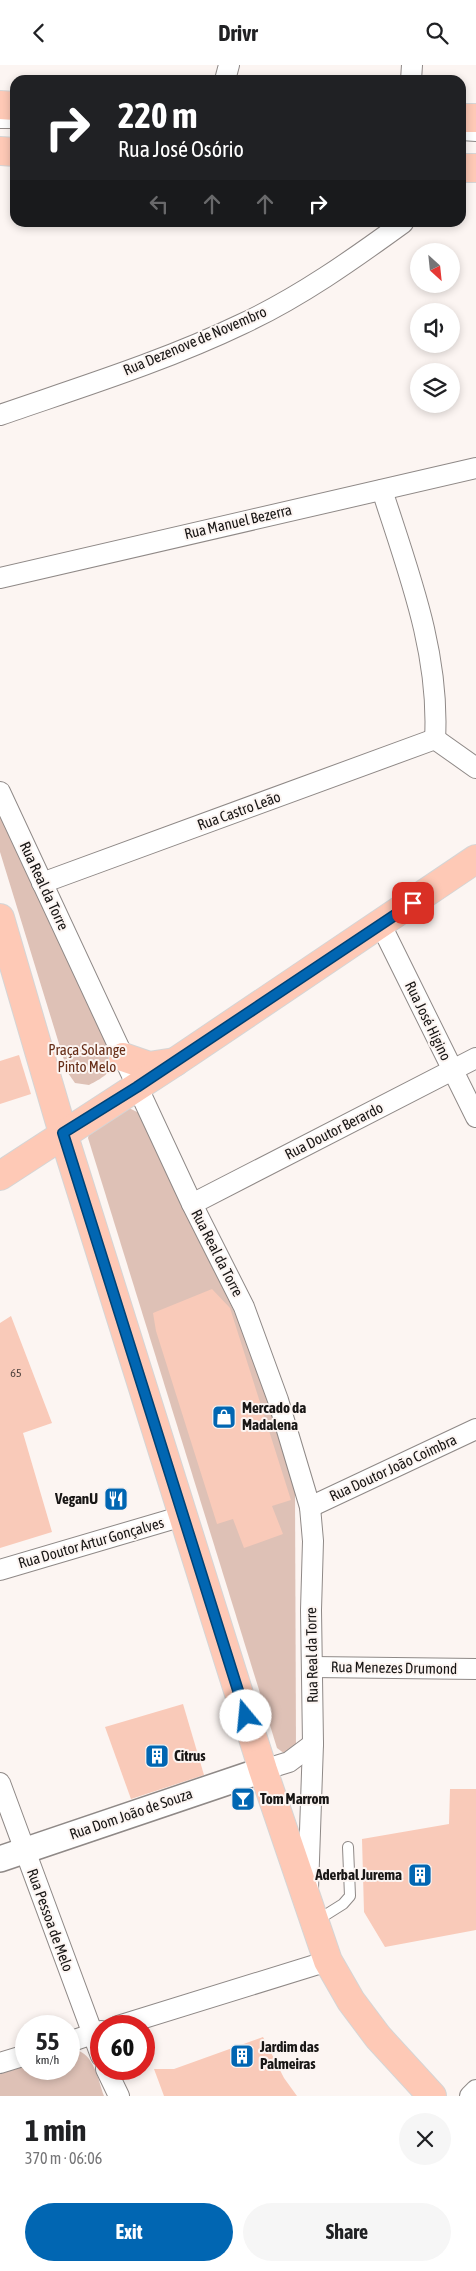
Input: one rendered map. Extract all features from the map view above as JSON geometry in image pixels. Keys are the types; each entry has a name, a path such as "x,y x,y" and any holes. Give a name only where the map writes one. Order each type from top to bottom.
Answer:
{"main road":[{"path":"0,1175 175,1062 381,925 476,859"},
{"name":"Rua Real da Torre","path":"0,918 63,1133 183,1516 263,1770 328,1961 351,2001 378,2037 432,2096"},
{"path":"123,1057 149,1067 175,1062"}],"street":[{"name":"Rua Dezenove de Novembro","path":"0,415 103,379 242,325 328,276 396,227"},
{"name":"Rua Manuel Bezerra","path":"0,578 476,468"},
{"path":"382,490 416,594 432,661 437,711 435,739 476,767"},
{"name":"Rua Castro Leão","path":"42,883 435,739"},
{"name":"Rua Real da Torre","path":"0,792 137,1087 244,1307 278,1400 310,1507 313,1541 311,1610 313,1667 312,1911"},
{"name":"Rua José Higino","path":"381,925 476,1117"},
{"name":"Rua Doutor Berardo","path":"192,1203 476,1058"},
{"name":"Rua Doutor João Coimbra","path":"310,1507 476,1429"},
{"name":"Rua Doutor Artur Gonçalves","path":"0,1570 183,1516"},
{"name":"Rua Menezes Drumond","path":"313,1667 476,1669"},
{"path":"263,1770 289,1762 313,1744"},
{"name":"Rua Dom João de Souza","path":"0,1859 263,1770"},
{"name":"Rua Pessoa de Melo","path":"0,1783 24,1851 90,2016"},
{"path":"154,2015 328,1961"},
{"path":"0,2063 15,2058"},
{"path":"111,2080 119,2096"},
{"path":"470,2096 476,2090"}],"lane":[{"path":"0,142 9,148"},
{"path":"312,1911 343,1904 350,1896 348,1847"}],"green space":[{"name":"Praça Solange Pinto Melo","path":"0,812 112,1056 111,1066 106,1074 89,1085 75,1083 68,1073 0,852"},
{"name":"Praça Solange Pinto Melo","path":"129,1108 139,1113 253,1351 295,1491 296,1747 285,1754 277,1748 88,1138 89,1134"},
{"path":"80,2052 90,2060 90,2080 99,2080 104,2096 0,2096 0,2074 15,2069 15,2080 80,2080"}],"building":[{"path":"19,1055 31,1094 0,1104 0,1061"},
{"name":"Mercado da Madalena","path":"212,1289 230,1308 291,1500 272,1506 283,1534 244,1548 233,1519 217,1524 156,1331 153,1313"},
{"path":"11,1316 52,1423 23,1433 52,1532 0,1548 0,1323"},
{"name":"Citrus","path":"183,1704 204,1775 131,1799 105,1727"},
{"name":"Aderbal Jurema","path":"450,1789 476,1789 476,1930 385,1947 364,1912 362,1839 449,1824"},
{"name":"Jardim das Palmeiras","path":"263,2037 284,2078 297,2096 164,2096 155,2069 174,2069"}],"place":[{"name":"Mercado da Madalena","path":"224,1417"},
{"name":"VeganU","path":"116,1499"},
{"name":"Citrus","path":"157,1756"},
{"name":"Tom Marrom","path":"243,1799"},
{"name":"Aderbal Jurema","path":"420,1875"},
{"name":"Jardim das Palmeiras","path":"242,2056"}],"route":[{"path":"246,1716 63,1133 137,1087 413,903"}]}
